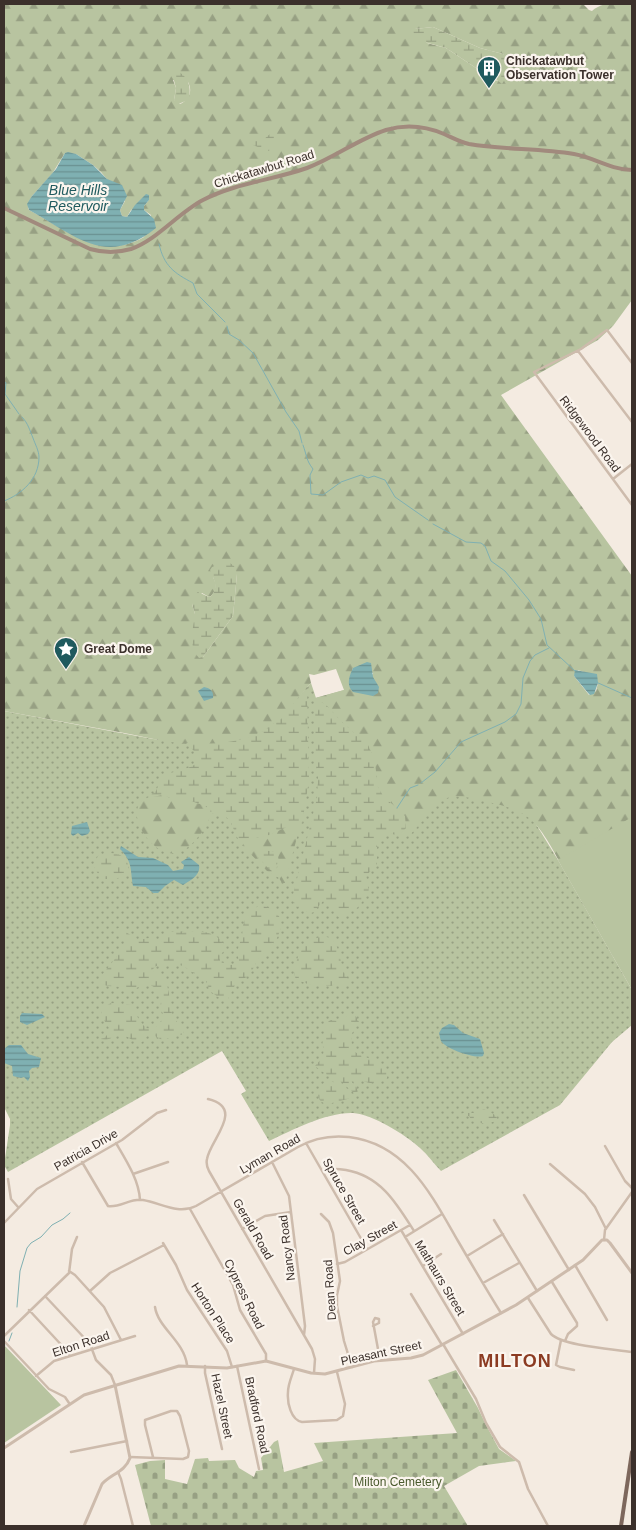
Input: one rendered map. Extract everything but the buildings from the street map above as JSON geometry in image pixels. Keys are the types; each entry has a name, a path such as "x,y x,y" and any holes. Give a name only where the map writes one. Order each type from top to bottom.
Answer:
{"main road":[{"name":"Chickatawbut Road","path":"4,208 90,249 104,252 125,250 146,241 182,214 208,198 237,187 306,168 379,133 410,126 428,128 469,144 574,154 611,167 632,170"},
{"path":"621,1526 632,1452"}],"street":[{"path":"632,363 606,330 578,351 632,422"},
{"name":"Ridgewood Road","path":"578,351 534,372 632,505"},
{"path":"613,479 632,464"},
{"name":"Gerald Road","path":"208,1099 218,1102 225,1114 224,1125 207,1160 209,1171 314,1354 314,1373"},
{"name":"Patricia Drive","path":"4,1223 37,1189 116,1143 156,1114 166,1110"},
{"name":"Lyman Road","path":"190,1209 306,1142 323,1137 337,1136 360,1139 382,1147 396,1155 412,1169 424,1184 502,1314"},
{"name":"Spruce Street","path":"306,1142 367,1249"},
{"path":"116,1143 133,1174 140,1193 140,1200"},
{"path":"605,1146 625,1181 632,1188"},
{"path":"82,1162 108,1206 140,1200 180,1210 190,1209"},
{"path":"133,1174 168,1162"},
{"name":"Nancy Road","path":"272,1162 288,1192 305,1326 304,1335"},
{"path":"550,1164 585,1194 595,1207 606,1229"},
{"path":"322,1171 330,1169 346,1170 372,1180 392,1196 414,1231"},
{"path":"8,1179 11,1199 18,1208"},
{"path":"632,1192 606,1229 604,1240 610,1243 632,1273"},
{"path":"524,1195 569,1270"},
{"name":"Cypress Road","path":"190,1209 232,1285 239,1308 266,1354 266,1361"},
{"path":"242,1228 265,1216 291,1212"},
{"name":"Dean Road","path":"321,1214 332,1227 340,1281 337,1306 345,1345 352,1367"},
{"path":"405,1236 442,1214"},
{"path":"494,1220 537,1292"},
{"name":"Clay Street","path":"338,1264 345,1262 410,1225"},
{"name":"Mathaurs Street","path":"401,1230 463,1334"},
{"path":"467,1256 502,1234"},
{"path":"4,1336 69,1271 72,1251 77,1237"},
{"name":"Pleasant Street","path":"4,1448 69,1403 87,1394 177,1366 232,1367 266,1361 314,1373 337,1372 380,1360 414,1357 442,1345 502,1314 528,1298 587,1257 604,1240"},
{"name":"Horton Place","path":"90,1291 110,1273 164,1244 187,1290 226,1349 232,1367"},
{"path":"422,1266 441,1254"},
{"path":"483,1283 520,1263"},
{"path":"575,1265 607,1320"},
{"path":"69,1271 107,1310 121,1340"},
{"path":"552,1282 577,1324 563,1340 556,1366 574,1370"},
{"path":"411,1294 474,1396 486,1423 500,1447 519,1462 528,1489 548,1526"},
{"path":"45,1296 90,1344 98,1362 111,1375 115,1385 130,1457 127,1464 102,1484 84,1526"},
{"path":"528,1298 551,1334 563,1340 632,1352"},
{"path":"155,1307 157,1315 183,1350 187,1365"},
{"path":"29,1310 67,1350 70,1356"},
{"path":"374,1326 380,1360"},
{"name":"Elton Road","path":"36,1376 51,1362 135,1336"},
{"path":"4,1341 36,1376 69,1403"},
{"name":"Hazel Street","path":"205,1366 222,1449"},
{"name":"Bradford Road","path":"237,1366 259,1468"},
{"path":"295,1368 288,1395 293,1416 300,1422 335,1420 343,1416 345,1404 337,1372"},
{"path":"130,1457 183,1459 188,1457 189,1452 177,1411 148,1418 144,1421 153,1457"},
{"path":"71,1452 127,1442"},
{"path":"118,1472 133,1526"}],"green space":[{"path":"4,4 583,4 592,11 606,4 632,4 632,300 613,326 598,340 501,395 632,576 632,961 613,956 545,836 524,814 499,805 468,798 453,797 438,803 410,835 403,838 399,836 405,828 399,810 383,796 378,787 374,758 368,745 326,705 315,698 344,690 336,669 314,675 309,674 311,683 274,723 259,733 242,740 224,744 187,744 4,711","holes":["433,27 480,48 503,54 510,66 497,81 446,48 427,43 415,29","173,80 188,82 190,89 188,98 180,104 174,100 176,88","65,153 76,154 101,172 125,201 120,210 122,216 127,217 131,210 149,200 144,206 144,210 151,215 144,237 129,244 114,246 99,244 71,234 29,210 32,196 52,174","237,574 233,616 203,657 192,604 202,593 209,597 213,594 216,587 213,577","353,668 373,673 374,680 377,683 369,695 351,691 349,680","578,670 587,673 598,683 596,691 589,695 574,676"]},
{"path":"433,27 480,48 503,54 510,62 510,66 505,72 505,79 502,84 446,48 410,38 411,32 415,29"},
{"path":"179,72 189,84 190,92 188,100 176,105 174,100 176,88 173,77"},
{"path":"270,134 273,134 277,140 274,149 268,151 250,144 249,139 251,135 263,140"},
{"path":"224,562 234,566 237,574 233,616 203,657 199,658 195,653 191,640 195,614 192,604 193,596 198,592 209,597 211,596 215,586 210,570 212,567"},
{"path":"426,645 558,860 632,990 632,1025 612,1042 560,1105 441,1171 423,1151 406,1137 379,1121 361,1114 343,1113 332,1115 269,1141 241,1094 246,1091 222,1051 8,1172 4,1165 10,1119 4,1107 4,711 153,739 215,745 231,743 302,693 311,683 316,698 344,690"},
{"path":"307,687 309,780 302,824 301,822 296,823 269,835 250,839 242,845 228,819 218,814 211,814 210,809 203,805 163,795 147,798 156,791 162,777 196,764 196,753 186,743 214,744 241,740 266,729 288,712"},
{"path":"315,698 326,705 368,745 374,758 378,787 383,796 405,816 406,828 399,836 386,832 377,843 377,866 366,875 369,893 357,908 339,917 336,915 330,901 323,901 311,913 297,907 292,899 317,798"},
{"path":"157,795 173,799 185,799 208,806 210,809 203,831 193,843 182,851 169,853 162,851 149,841 139,825 137,810 141,801"},
{"path":"632,817 632,990 558,860"},
{"path":"301,822 285,883 282,883 279,878 267,871 242,845 250,839 269,835 284,827","holes":["265,850 276,851 279,860 276,872 269,869 258,857"]},
{"path":"260,850 279,852 276,872 269,869 258,857"},
{"path":"106,853 123,857 128,864 128,874 116,879 101,879 93,865 98,856"},
{"path":"260,905 270,908 280,917 281,926 279,934 270,948 259,958 250,973 237,981 228,999 218,997 210,991 206,981 183,966 176,964 156,966 152,970 166,980 170,1010 183,1028 184,1034 162,1040 153,1035 148,1035 138,1044 123,1034 106,1040 99,1039 104,1038 110,1032 101,1012 102,1008 111,1003 132,1005 141,1022 148,1028 156,1027 164,1017 160,1007 159,994 154,987 146,985 130,991 123,987 101,984 102,975 126,945 125,939 116,932 116,929 119,928 139,940 149,938 160,943 169,932 194,931 210,934 217,937 226,949 220,955 220,962 231,965 237,964 239,961 237,952 247,913"},
{"path":"322,936 331,938 335,943 344,971 350,981 346,986 338,983 331,986 310,985 296,979 297,958 302,949 312,940"},
{"path":"350,1014 355,1015 359,1022 351,1035 352,1049 356,1053 384,1066 387,1078 374,1083 352,1078 351,1081 358,1090 355,1094 339,1080 327,1075 315,1066 323,1057 324,1048 322,1045 325,1025 330,1020 339,1021"},
{"path":"324,1079 342,1087 351,1096 350,1098 331,1103 321,1101 318,1097 318,1091 323,1086"},
{"path":"484,1109 495,1115 498,1120 487,1124 472,1121 469,1116 459,1116 463,1113 475,1113"},
{"path":"4,1345 61,1405 4,1443"},
{"name":"Milton Cemetery","path":"456,1370 499,1449 516,1461 479,1466 444,1486 468,1526 151,1526 135,1465 165,1460 165,1479 187,1484 195,1459 208,1458 209,1461 235,1460 239,1468 254,1477 256,1471 263,1470 261,1458 274,1442 278,1440 284,1472 323,1461 314,1443 457,1433 428,1380"}],"water":[{"name":"Blue Hills Reservoir","path":"65,153 76,154 93,165 107,179 122,185 127,196 120,210 122,216 127,217 146,194 149,195 149,200 144,206 144,210 154,219 156,228 138,240 122,246 106,247 91,244 77,238 29,210 27,204 32,196 56,169"},
{"path":"367,662 371,663 373,677 379,687 378,693 373,696 353,692 349,683 349,677 353,668"},
{"path":"575,670 597,674 598,683 594,694 590,695 574,676"},
{"path":"204,687 211,690 213,698 204,701 198,691"},
{"path":"87,822 90,831 88,834 82,836 78,833 73,836 71,834 72,826"},
{"path":"121,846 138,857 153,858 168,865 173,871 183,869 184,865 181,862 189,857 199,865 199,869 195,877 183,885 174,880 158,893 153,893 146,887 133,886 129,862 120,849"},
{"path":"22,1013 42,1014 45,1017 27,1025 20,1022"},
{"path":"449,1024 454,1025 463,1033 480,1039 484,1053 483,1056 468,1055 444,1044 439,1033 442,1028"},
{"path":"9,1045 21,1045 28,1054 41,1058 39,1067 32,1068 29,1071 30,1077 28,1081 24,1077 13,1076 12,1066 4,1063 4,1049"}],"waterway":[{"path":"159,244 161,252 171,268 180,276 193,283 197,294 225,322"},
{"path":"227,326 229,334 239,340 253,353 286,412 299,431 302,443"},
{"path":"4,381 6,383 5,394 19,414"},
{"path":"4,501 28,485 33,479 38,465 38,450 29,427 22,417"},
{"path":"303,445 313,469 310,475 311,494 323,495 341,482 361,475 368,478 374,476 385,480 395,497 428,520"},
{"path":"433,524 466,542 481,543 485,546 491,561 505,571 529,600 541,619 547,645 575,671"},
{"path":"421,783 435,772 461,742 505,722 516,714 521,704 523,678 530,661 535,655 549,648"},
{"path":"596,682 632,698"},
{"path":"397,808 410,788 418,785"},
{"path":"17,1307 20,1271 27,1248 52,1225 70,1213"},
{"path":"9,1341 12,1333"}],"place":[{"name":"Chickatawbut Observation Tower","path":"489,89"},
{"name":"Great Dome","path":"66,670"}],"district":[{"name":"MILTON","path":"515,1361"}]}
